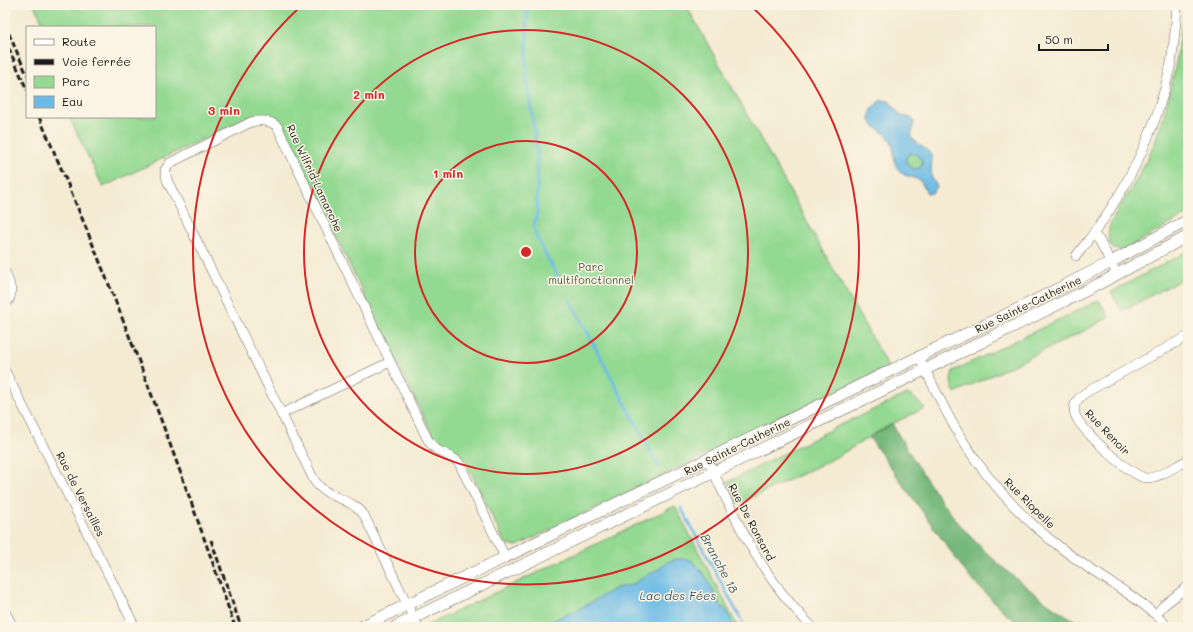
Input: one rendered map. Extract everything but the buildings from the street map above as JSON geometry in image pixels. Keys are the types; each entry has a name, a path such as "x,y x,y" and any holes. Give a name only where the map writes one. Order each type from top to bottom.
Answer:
{"street":[{"path":"1076,256 1093,234 1125,186 1137,164 1153,126 1165,88 1171,62 1177,5"},
{"name":"Rue Wilfrid-Lamarche","path":"416,623 364,515 359,509 348,501 327,494 314,480 167,180 165,173 168,165 173,160 251,122 262,120 268,121 277,126 430,443 436,450 457,460 462,467 505,557"},
{"name":"Rue Sainte-Catherine","path":"362,627 1026,306 1188,220"},
{"path":"1093,234 1099,240 1117,274"},
{"name":"Rue Sainte-Catherine","path":"395,627 416,623 713,473 925,370 1117,274 1188,236"},
{"path":"5,272 12,293 5,305"},
{"name":"Rue Renoir","path":"1188,336 1084,393 1077,401 1074,410 1080,424 1097,442 1123,465 1139,476 1148,478 1157,476 1188,460"},
{"name":"Rue Riopelle","path":"919,357 942,405 966,446 988,476 1017,510 1038,530 1098,574 1135,598 1168,627"},
{"path":"281,414 390,362"},
{"name":"Rue de Versailles","path":"5,371 135,627"},
{"name":"Rue De Ronsard","path":"708,460 750,547 762,567 784,596 812,627"},
{"path":"1156,615 1162,606 1188,586"},
{"path":"5,612 13,627"}],"green space":[{"name":"Parc multifonctionnel","path":"34,5 686,5 888,367 517,546 508,545 504,541 464,458 441,444 433,436 280,122 265,115 247,118 103,187 69,118 156,118 156,26 44,26"},
{"path":"1188,9 1188,214 1122,251 1110,244 1108,233 1110,224 1144,166 1159,130 1172,81 1184,15"},
{"path":"910,153 915,154 922,160 922,165 920,168 913,169 907,163 906,159"},
{"path":"1188,251 1188,276 1122,311 1111,292"},
{"path":"1099,300 1109,317 1090,328 955,393 951,382 953,371"},
{"path":"907,394 913,397 925,408 892,424 831,460 738,504 728,482 832,429"},
{"path":"892,424 937,495 977,544 1027,588 1053,607 1085,627 1023,627 1005,613 969,577 869,437"},
{"path":"675,506 738,627 424,627"}],"water":[{"path":"882,100 889,101 901,116 912,118 914,122 911,138 928,151 932,157 931,176 937,187 932,193 927,193 919,180 904,175 899,171 889,138 872,123 870,115 872,110 877,103","holes":["910,153 915,154 922,160 922,165 920,168 913,169 907,164 906,160"]},
{"name":"Lac des Fées","path":"676,559 687,559 693,561 706,577 721,606 727,611 734,627 537,627 581,608 616,588 631,585 662,567 667,562"}],"waterway":[{"path":"527,5 527,79 537,150 537,213 534,226 535,234 561,282"},
{"path":"570,300 659,467"},
{"name":"Branche 18","path":"681,508 745,627"}],"railway":[{"path":"5,25 26,73"},
{"path":"5,40 26,88"},
{"path":"39,118 118,306 190,498 235,627"},
{"path":"211,540 241,627"}]}
